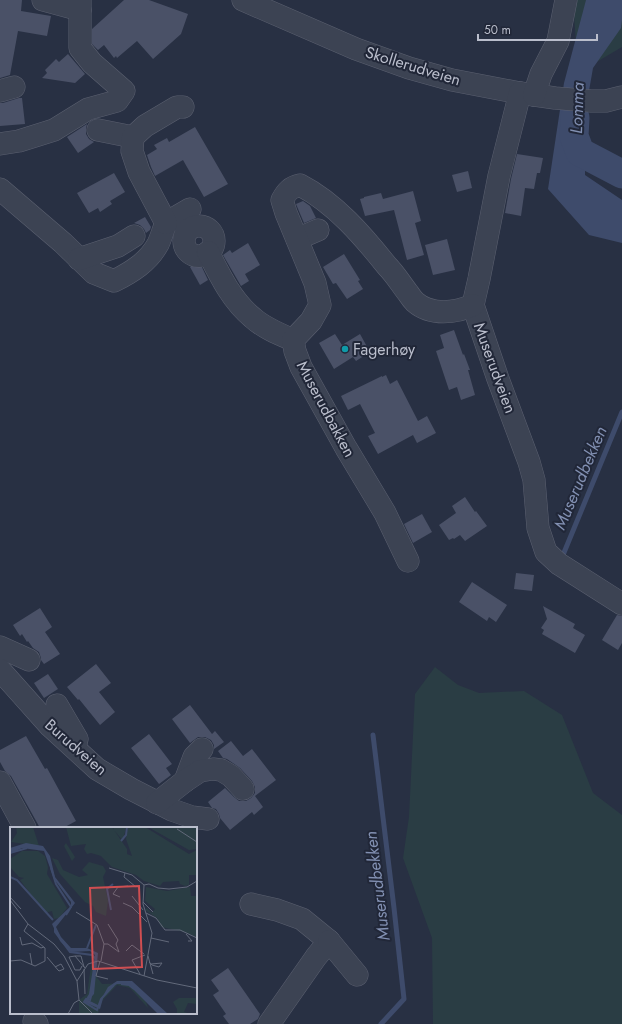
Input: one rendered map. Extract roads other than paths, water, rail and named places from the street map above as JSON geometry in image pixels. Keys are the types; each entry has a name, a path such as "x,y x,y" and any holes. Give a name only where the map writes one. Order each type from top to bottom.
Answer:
{"street":[{"path":"0,144 19,141 54,130 88,109 117,101 124,91 92,63 80,48 80,5 44,0"},
{"name":"Skollerudveien","path":"243,0 356,49 409,68 452,80 555,98 606,101 622,97"},
{"name":"Muserudveien","path":"565,1 558,41 541,74 527,94 499,176 473,305 498,379 529,462 534,480 538,528 546,552 559,564 622,604"},
{"path":"166,223 139,172 132,151 133,137 145,126 177,107 183,107"},
{"path":"98,130 133,137"},
{"name":"Muserudbakken","path":"408,561 385,513 300,367 293,340 311,321 320,305 315,283 282,200 286,193 292,187 300,185 313,192 331,206 360,233 388,266 416,303 427,309 438,312 465,309 473,305"},
{"path":"0,189 63,243 94,273 114,281 129,274 149,258 158,243 166,223 190,209"},
{"path":"158,243 184,245 185,235 188,230 192,227 206,227 210,230 214,238 212,248 208,252 221,279 238,302 253,318 268,329 293,340"},
{"path":"297,239 318,230"},
{"path":"79,259 118,246 129,239 140,266"},
{"path":"0,647 29,660"},
{"name":"Burudveien","path":"0,670 50,726 97,769 130,789 172,810 192,817 208,819"},
{"path":"57,705 77,739 74,748"},
{"path":"185,781 194,757 202,749"},
{"path":"157,803 200,771 213,769 222,770 231,776 243,789"},
{"path":"0,782 25,827"},
{"path":"251,904 277,910 302,919 329,941 357,975"},
{"path":"269,1024 316,956 329,941"}],"water":[{"path":"586,0 622,0 621,28 593,68 585,114 585,175 622,200 622,243 589,235 548,189 564,83"}],"waterway":[{"name":"Lomma","path":"575,118 574,136 580,152 622,174"},
{"name":"Muserudbekken","path":"563,555 622,412"},
{"name":"Muserudbekken","path":"373,735 404,999 381,1024"}],"place":[{"name":"Fagerhøy","path":"345,349"}]}
